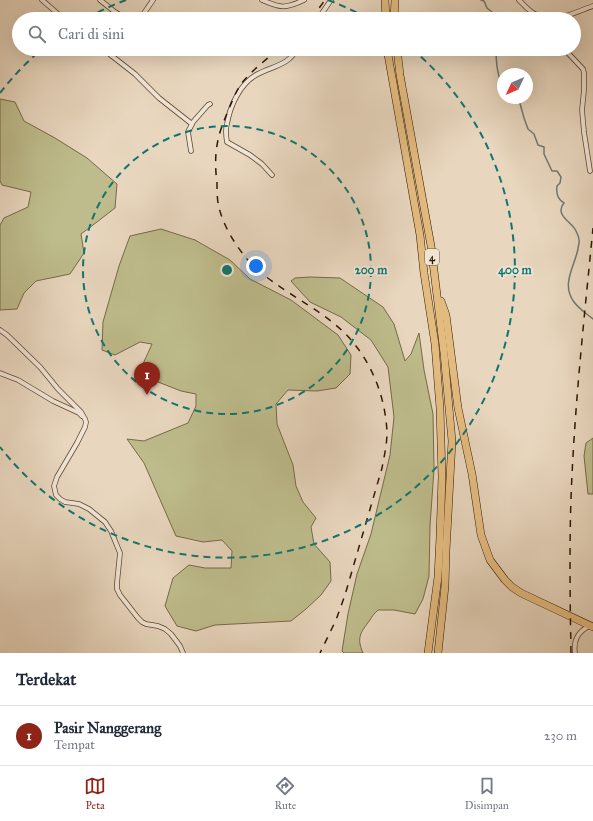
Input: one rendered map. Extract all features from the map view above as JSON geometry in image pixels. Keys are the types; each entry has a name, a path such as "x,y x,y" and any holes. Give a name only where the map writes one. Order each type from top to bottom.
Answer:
{"highway":[{"path":"385,0 386,12"},
{"path":"394,0 394,12"},
{"name":"4","path":"388,56 420,235 424,273 435,344 440,408 442,477 440,537 438,577 428,653"},
{"name":"4","path":"398,56 431,246 444,353 452,441 445,586 438,653"},
{"path":"436,286 446,315 458,408 472,474 481,535 490,560 512,587 591,626"}],"street":[{"path":"42,0 56,12"},
{"path":"100,0 115,12"},
{"path":"145,12 153,0"},
{"path":"262,0 274,6 282,7 304,0"},
{"path":"323,12 331,0"},
{"path":"519,0 533,12"},
{"path":"577,12 593,6"},
{"path":"112,56 141,79 159,98 192,124"},
{"path":"272,175 262,164 250,155 227,142 227,124 238,93 245,84 258,74 277,67 289,60 292,56"},
{"path":"571,56 583,69 584,73 582,110 590,171"},
{"path":"191,151 188,132 192,124 210,104"},
{"path":"0,330 40,367 86,419 85,427 57,477 54,486 56,495 65,502 79,504 89,508 105,522 111,531 120,553 117,583 117,589 120,595 142,622 158,626 171,634 180,646 183,653"},
{"path":"0,373 18,380 53,401 79,413 86,419"},
{"path":"575,653 574,646 577,637 584,629 591,626"}],"shaded area":[{"path":"0,99 15,102 24,121 87,158 117,184 115,208 81,234 84,253 70,274 36,281 24,293 17,309 0,310 0,225 4,218 28,207 31,192 2,185 0,181"},
{"path":"161,229 195,240 230,260 250,279 291,300 338,335 351,355 350,374 336,388 317,391 288,390 276,404 277,424 293,465 296,486 303,502 316,518 311,527 314,544 330,562 331,581 321,595 291,621 215,625 196,631 177,626 165,606 173,578 189,565 205,568 231,568 232,551 222,540 203,542 176,536 144,463 127,439 144,441 188,423 196,406 196,394 181,391 153,380 142,366 152,344 140,342 115,355 102,350 103,322 119,266 130,236"},
{"path":"295,278 340,278 383,307 394,324 405,361 411,354 419,333 424,370 433,414 434,469 430,526 429,576 423,599 415,614 394,610 378,610 360,635 360,643 363,653 344,653 342,651 357,574 371,534 390,455 394,417 388,367 371,340 341,317 310,302 291,281"},
{"path":"593,438 593,494 588,494 584,456 586,443"}],"waterway":[{"path":"481,0 484,1 487,8 492,12"},
{"path":"496,56 498,68"},
{"path":"520,104 528,129 534,134 538,145 544,147 544,154 552,171 557,171 561,177 560,183 557,186 557,191 558,198 564,203 561,207 562,215 576,231 579,241 568,282 570,295 576,305 593,319"}],"railway":[{"path":"316,12 325,0"},
{"path":"270,56 241,84 219,136 217,145 216,172 217,198 222,218 233,240 247,259 256,268 277,285 322,314 344,332 355,344 372,371 378,386 387,432 382,468 345,595 336,620 320,653"},
{"path":"571,653 570,541 572,475 578,382 593,228"}],"place":[{"name":"Pasir Nanggerang","path":"147,395"}]}
